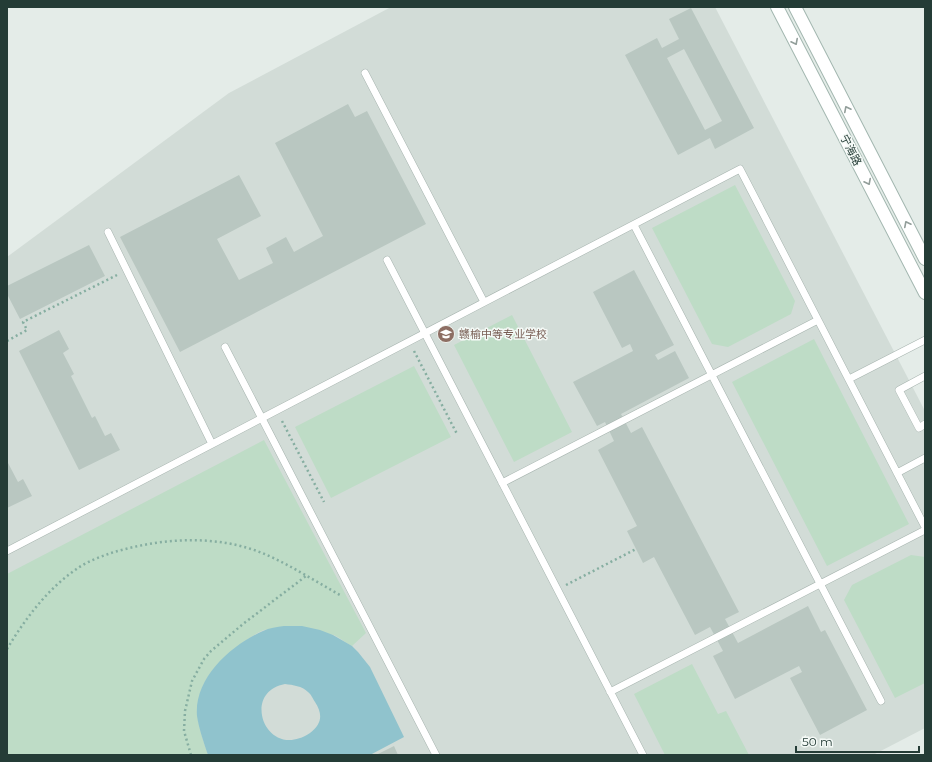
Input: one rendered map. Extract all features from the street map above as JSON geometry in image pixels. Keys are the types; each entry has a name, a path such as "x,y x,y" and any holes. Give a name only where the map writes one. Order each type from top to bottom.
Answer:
{"main road":[{"name":"宁海路","path":"777,7 925,293"},
{"name":"宁海路","path":"795,7 925,259"}],"lane":[{"path":"364,73 484,302"},
{"path":"7,550 740,169 925,529 610,692"},
{"path":"634,225 881,701"},
{"path":"108,232 212,444"},
{"path":"386,260 643,755"},
{"path":"502,483 818,320"},
{"path":"849,379 925,340"},
{"path":"225,347 436,755"},
{"path":"925,376 899,390 919,428 925,424"},
{"path":"897,473 925,458"}],"path":[{"path":"7,341 27,330 23,322 126,271"},
{"path":"409,342 456,434"},
{"path":"276,410 324,502"},
{"path":"7,650 23,625 40,603 59,583 78,567 97,558 126,549 164,542 194,540 218,542 256,551 306,576 358,605"},
{"path":"557,589 636,549"},
{"path":"191,755 184,731 185,711 192,681 204,659 211,651 243,624 306,576"}],"shaded area":[{"name":"赣榆中等专业学校","path":"391,7 715,7 925,411 925,728 873,755 7,755 7,257 229,93"}],"green space":[{"path":"735,185 795,301 791,314 728,347 712,344 652,228"},
{"path":"512,315 572,432 514,462 454,345"},
{"path":"814,339 909,524 827,566 732,382"},
{"path":"414,366 451,437 331,498 295,427"},
{"path":"264,440 366,633 352,646 334,635 264,630 239,645 223,659 209,675 200,694 198,718 200,730 208,755 7,755 7,574"},
{"path":"911,555 925,557 925,683 895,698 844,600 852,585"},
{"path":"692,664 718,714 726,711 749,755 665,755 634,694"}],"water":[{"path":"284,626 302,626 320,630 333,635 352,646 370,667 404,737 370,755 208,755 197,716 198,702 208,676 227,654 251,637 265,630","holes":["285,684 294,685 306,690 318,706 320,715 319,722 314,730 294,740 281,739 271,732 264,722 262,711 264,699 271,690"]}],"building":[{"path":"691,8 754,128 715,149 710,138 678,155 625,55 657,38 662,48 679,39 669,19","holes":["684,49 722,121 705,130 667,58"]},
{"path":"348,104 355,117 367,111 426,224 180,352 120,237 239,175 261,216 217,239 239,280 273,263 266,248 286,237 294,252 323,236 275,143"},
{"path":"89,245 105,276 20,319 7,294 7,286"},
{"path":"634,270 674,345 655,355 658,360 675,351 689,378 621,414 631,433 642,427 739,612 725,619 738,643 808,606 821,632 825,630 867,710 820,735 790,678 802,672 799,666 735,699 713,656 723,651 710,627 695,635 654,557 643,563 627,531 637,526 598,450 614,441 605,422 597,426 573,382 633,351 630,344 622,348 593,292"},
{"path":"59,330 69,349 63,353 74,374 71,376 92,418 95,416 105,436 111,433 120,450 79,470 19,351"},
{"path":"7,461 18,482 23,479 32,496 7,508"},
{"path":"394,746 398,755 376,755"}],"place":[{"name":"赣榆中等专业学校","path":"446,334"}]}
